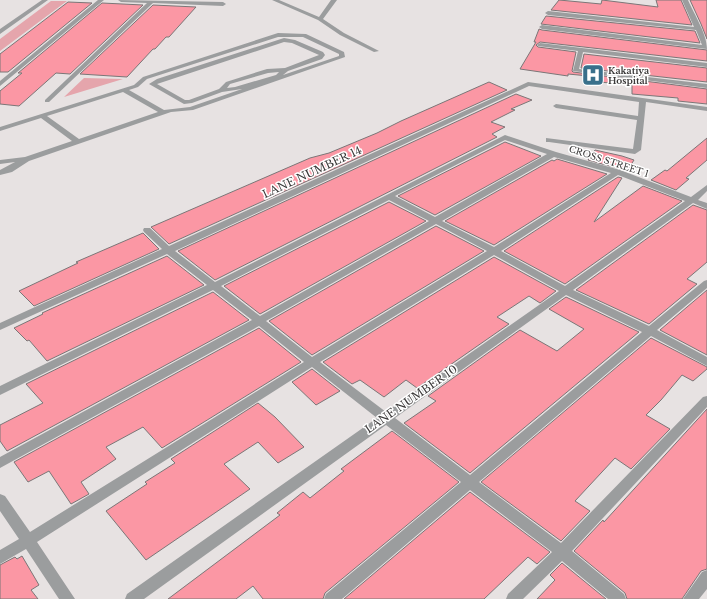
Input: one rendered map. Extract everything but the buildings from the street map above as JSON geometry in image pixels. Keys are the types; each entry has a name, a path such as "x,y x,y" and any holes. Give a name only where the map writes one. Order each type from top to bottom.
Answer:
{"street":[{"path":"0,32 45,0"},
{"path":"0,84 101,0"},
{"path":"121,0 223,4"},
{"path":"275,0 320,19 350,39 376,51"},
{"path":"320,19 334,0"},
{"path":"685,0 707,47"},
{"path":"47,101 152,1"},
{"path":"548,13 698,29"},
{"path":"542,27 707,47"},
{"path":"0,129 136,86 145,78 278,35 304,35 320,42 331,41 342,34"},
{"path":"343,42 350,39"},
{"path":"288,40 322,54 320,58 286,70 278,76 265,82 236,89 221,90 187,102 152,84 159,80 280,41 288,40"},
{"path":"0,162 26,159 170,110 191,109 265,82 342,57 342,53 331,41"},
{"path":"540,45 707,65"},
{"path":"581,50 575,70 707,86"},
{"path":"225,52 233,56"},
{"path":"221,90 228,83 267,70 286,70"},
{"name":"LANE NUMBER 14","path":"0,327 528,84 707,109"},
{"path":"124,90 163,112"},
{"path":"549,140 635,152 637,150 643,99"},
{"path":"556,106 640,118"},
{"path":"0,124 34,113 60,110"},
{"path":"42,116 79,142"},
{"name":"CROSS STREET 1","path":"388,196 505,137 553,154 617,172 707,206"},
{"path":"0,463 259,321 436,222 553,154"},
{"path":"0,173 9,170 26,159"},
{"path":"0,558 312,362 494,251 617,172"},
{"name":"LANE NUMBER 10","path":"132,599 566,291 692,200 707,187"},
{"path":"0,391 214,286 388,196 494,251 566,291 650,331 707,362"},
{"path":"147,230 168,250 214,286 562,552 619,599"},
{"path":"331,599 707,283"},
{"path":"514,599 562,552 707,400"},
{"path":"0,500 68,599"},
{"path":"690,599 707,577"}],"shaded area":[{"path":"51,1 67,1 0,51 0,39"},
{"path":"84,78 123,79 64,97"}],"place":[{"name":"Kakatiya Hospital","path":"593,75"}]}
